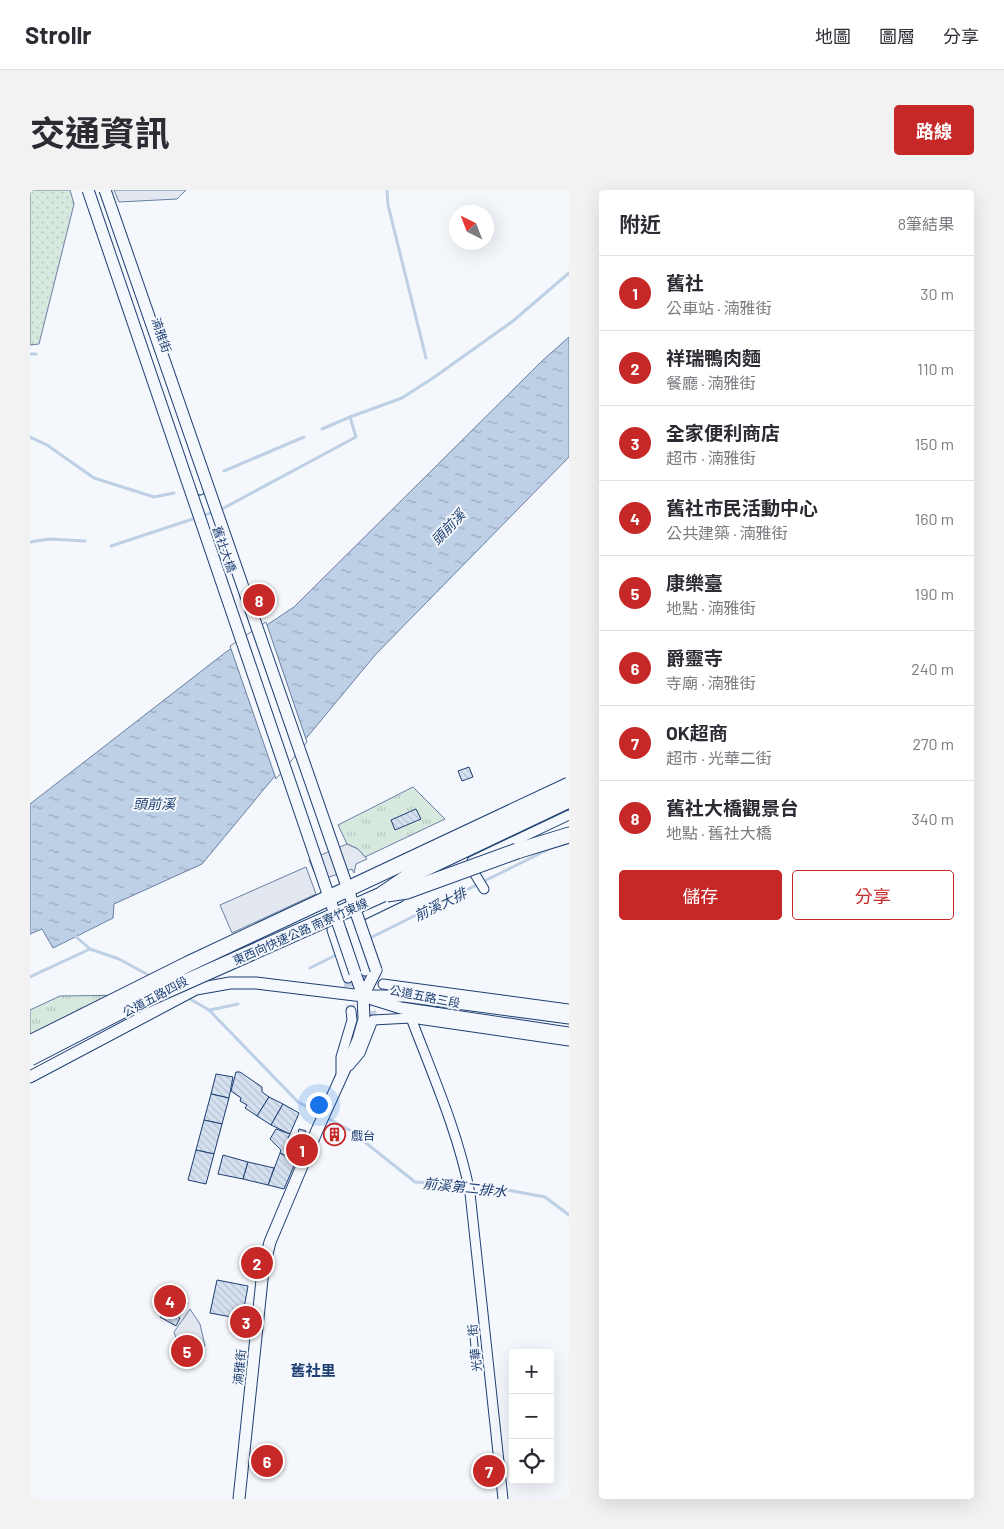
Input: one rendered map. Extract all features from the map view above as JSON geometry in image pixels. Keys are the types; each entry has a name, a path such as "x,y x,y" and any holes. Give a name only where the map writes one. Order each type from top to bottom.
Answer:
{"highway":[{"name":"東西向快速公路 南寮竹東線","path":"30,1043 188,964 569,785"},
{"name":"東西向快速公路 南寮竹東線","path":"30,1058 126,1008 381,895 410,876 569,800"},
{"path":"381,895 407,891 509,854 569,835"}],"street":[{"name":"舊社大橋","path":"88,190 361,973"},
{"name":"湳雅街","path":"99,190 200,490"},
{"name":"舊社大橋","path":"105,190 361,973"},
{"path":"363,996 361,973 343,960 332,930 569,815"},
{"path":"440,876 473,871 496,849"},
{"path":"473,871 484,889"},
{"path":"341,1076 358,1040 364,1019 360,954 348,921"},
{"name":"公道五路四段","path":"30,1077 196,989 230,984 256,983 363,996"},
{"name":"公道五路三段","path":"383,984 569,1010"},
{"name":"公道五路三段","path":"363,996 404,996 569,1018"},
{"name":"公道五路三段","path":"363,996 401,1008 569,1033"},
{"path":"341,1076 341,1057 352,1020 351,1011"},
{"name":"公道五路三段","path":"341,1076 360,1052 373,1020 410,1018 569,1041"},
{"name":"光華二街","path":"410,1018 456,1136 470,1193 504,1499"},
{"name":"湳雅街","path":"239,1499 264,1270 270,1242 341,1076"}],"green space":[{"path":"30,190 70,190 74,204 39,344 30,345"},
{"path":"413,787 445,819 365,857 358,849 347,844 338,825"},
{"path":"135,995 30,1047 30,1010 60,996"}],"shaded area":[{"path":"114,190 186,190 177,199 119,202"},
{"path":"347,844 358,849 367,859 356,864 354,873 352,869 318,881 309,860"},
{"path":"306,867 316,894 232,933 220,905"},
{"path":"190,1309 200,1324 205,1346 195,1356 188,1342 179,1347 174,1332"}],"water":[{"name":"頭前溪","path":"569,337 569,457 376,654 202,864 114,904 113,918 53,948 42,929 30,934 30,804 226,652 294,607 542,361"}],"pier":[{"path":"266,622 307,742 276,779 230,646"}],"building":[{"path":"469,767 473,777 462,781 458,771"},
{"path":"416,809 421,819 395,830 391,820"},
{"path":"236,1072 240,1072 262,1087 262,1092 269,1097 257,1116 245,1108 247,1105 240,1101 241,1098 231,1091"},
{"path":"216,1074 233,1077 229,1098 211,1094"},
{"path":"211,1094 229,1098 222,1124 204,1120"},
{"path":"269,1097 283,1104 271,1125 257,1116"},
{"path":"283,1104 299,1113 290,1134 271,1125"},
{"path":"204,1120 222,1124 214,1154 196,1150"},
{"path":"276,1129 290,1134 288,1138 304,1146 296,1161 280,1153 281,1150 270,1139"},
{"path":"299,1129 306,1131 303,1143 296,1141"},
{"name":"戲台","path":"331,1130 339,1130 339,1140 331,1140"},
{"path":"196,1150 214,1154 206,1184 188,1180"},
{"path":"280,1153 296,1161 284,1189 268,1185"},
{"path":"223,1155 248,1162 243,1179 218,1174"},
{"path":"248,1162 274,1168 268,1185 243,1179"},
{"path":"217,1280 248,1286 242,1319 210,1313"},
{"path":"160,1287 188,1303 180,1316 153,1300"},
{"path":"165,1309 180,1318 176,1326 160,1317"},
{"path":"188,1342 195,1356 186,1361 179,1347"},
{"path":"257,1453 278,1456 276,1468 255,1465"}],"waterway":[{"path":"387,190 388,205 426,358"},
{"path":"220,510 356,437 350,417 402,398 433,378 513,321 569,273"},
{"path":"30,354 36,354"},
{"path":"322,429 350,417"},
{"path":"30,437 47,445 94,478 154,497 174,493"},
{"path":"224,471 304,437"},
{"path":"111,546 214,512"},
{"path":"30,542 49,539 85,541"},
{"name":"前溪大排","path":"368,939 553,847"},
{"path":"73,934 90,949"},
{"name":"前溪大排","path":"30,977 90,949 119,959 152,977"},
{"name":"前溪大排","path":"310,968 338,954"},
{"name":"前溪第二排水","path":"190,999 209,1010 298,1102 351,1131 415,1182 486,1186 545,1197 569,1215"},
{"name":"前溪大排","path":"210,1010 238,1004"}],"tunnel":[{"path":"365,971 373,1020"},
{"path":"348,978 351,1011"}],"place":[{"name":"舊社大橋觀景台","path":"259,600"},
{"name":"戲台","path":"335,1135"},
{"name":"舊社","path":"302,1150"},
{"name":"祥瑞鴨肉麵","path":"257,1263"},
{"name":"舊社市民活動中心","path":"170,1301"},
{"name":"全家便利商店","path":"246,1322"},
{"name":"康樂臺","path":"187,1351"},
{"name":"爵靈寺","path":"267,1461"},
{"name":"OK超商","path":"489,1471"}],"district":[{"name":"舊社里","path":"313,1370"}]}
